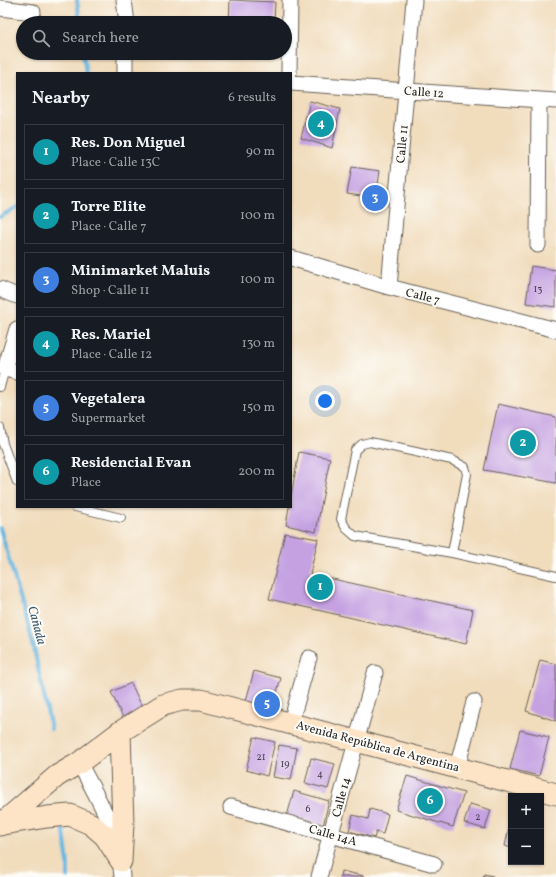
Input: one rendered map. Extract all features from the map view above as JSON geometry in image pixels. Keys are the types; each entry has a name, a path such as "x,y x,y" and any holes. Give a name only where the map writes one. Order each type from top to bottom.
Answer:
{"main road":[{"name":"Avenida República de Argentina","path":"1,824 57,776 78,763 120,732 163,705 182,700 201,700 291,722 556,794"},
{"path":"120,732 123,824 122,869"},
{"path":"1,824 70,815 91,824 105,836 122,869"}],"street":[{"path":"124,0 126,16"},
{"path":"290,0 290,16"},
{"name":"Calle 11","path":"389,287 414,0"},
{"path":"0,8 33,12"},
{"path":"125,72 126,60"},
{"path":"289,60 289,72"},
{"name":"Calle 12","path":"292,83 556,101"},
{"path":"538,245 539,100"},
{"name":"Calle 7","path":"292,258 389,287 556,330"},
{"path":"0,289 16,296"},
{"path":"11,370 16,336"},
{"path":"291,722 309,658"},
{"name":"Calle 14","path":"319,877 375,673"},
{"path":"457,768 474,702"},
{"path":"78,763 105,811 115,836 122,869"},
{"name":"Calle 14A","path":"231,807 434,864"}],"lane":[{"path":"0,387 11,370"},
{"path":"0,428 3,444 16,479"},
{"path":"452,553 467,474 465,467 452,460 370,442 362,444 355,450 341,519 346,528 355,536 452,553 556,576"},
{"path":"79,508 121,518"}],"building":[{"path":"230,0 275,2 274,16 229,16"},
{"path":"310,101 340,109 332,148 301,138"},
{"path":"352,167 380,171 376,198 347,194"},
{"path":"531,266 556,270 556,307 526,303"},
{"path":"498,404 556,417 556,483 484,470"},
{"path":"299,452 330,458 316,532 286,525 289,508 292,508 292,490"},
{"path":"285,533 318,539 310,574 473,610 466,644 269,599"},
{"path":"540,660 556,664 556,721 526,711"},
{"path":"254,671 281,678 272,709 246,701"},
{"path":"131,683 144,711 124,720 111,692"},
{"path":"520,730 549,737 539,776 510,769"},
{"path":"254,737 275,742 267,776 246,770"},
{"path":"279,745 297,748 291,780 273,777"},
{"path":"311,758 335,764 328,789 305,783"},
{"path":"407,776 464,793 453,827 396,810"},
{"path":"294,791 329,801 323,826 287,816"},
{"path":"470,804 491,810 485,829 464,823"},
{"path":"370,809 388,814 383,834 376,832 374,838 349,831 353,815 368,819"},
{"path":"508,832 508,847 505,846"},
{"path":"341,871 364,876 364,877 340,877"},
{"path":"484,874 493,876 493,877 483,877"}],"waterway":[{"name":"Cañada","path":"77,0 79,16"},
{"name":"Cañada","path":"84,60 86,72"},
{"name":"Cañada","path":"0,217 16,208"},
{"name":"Cañada","path":"0,528 32,639 51,729"},
{"name":"Cañada","path":"63,824 68,864 68,877"}],"place":[{"name":"Res. Mariel","path":"321,124"},
{"name":"Minimarket Maluis","path":"375,198"},
{"name":"Torre Elite","path":"523,443"},
{"name":"Res. Don Miguel","path":"320,587"},
{"name":"Vegetalera","path":"267,704"},
{"name":"Residencial Evan","path":"430,801"}]}
